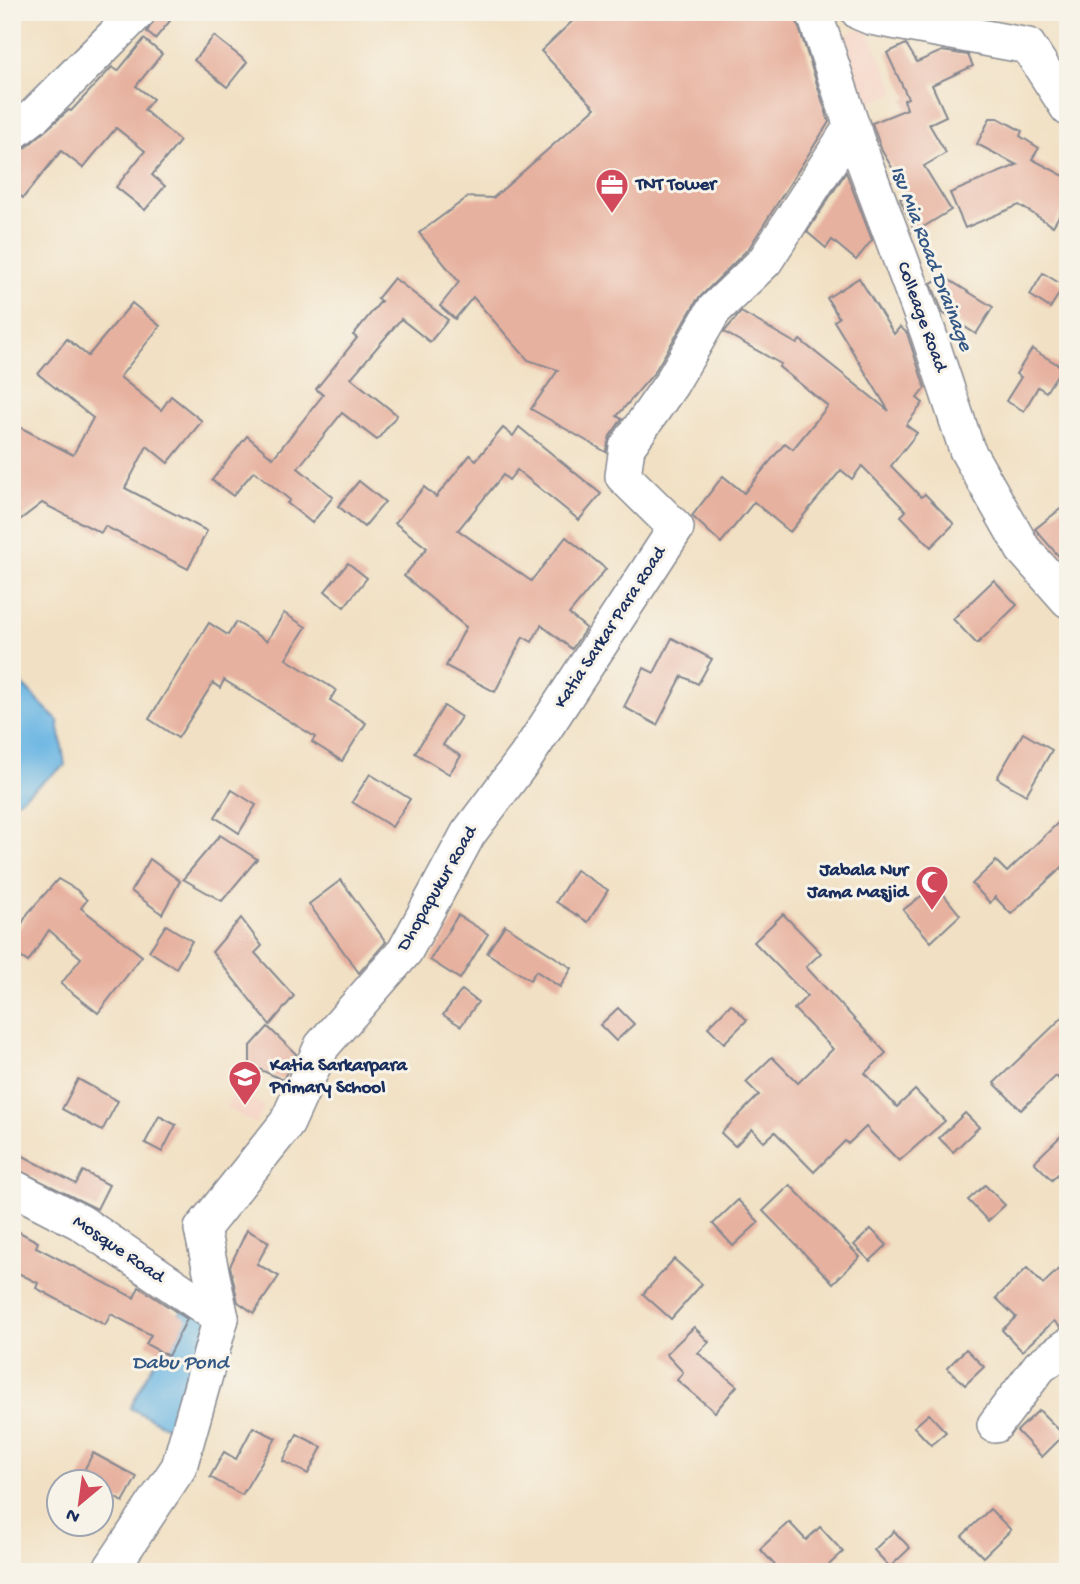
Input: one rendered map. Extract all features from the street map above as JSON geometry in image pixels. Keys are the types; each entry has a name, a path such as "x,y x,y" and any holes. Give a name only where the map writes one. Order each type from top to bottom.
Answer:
{"street":[{"path":"12,133 35,115 138,12"},
{"name":"Colleage Road","path":"814,12 967,450 1023,549 1068,600"},
{"path":"859,12 871,17 1028,46 1068,108"},
{"name":"Katia Sarkar Para Road","path":"526,757 676,528 623,476 627,447 671,384 714,310 765,261 852,127"},
{"name":"Dhopapukur Road","path":"109,1572 179,1467 221,1318 202,1229 287,1123 322,1046 405,951 468,834 526,757"},
{"name":"Mosque Road","path":"12,1187 80,1222 221,1318"},
{"path":"995,1425 1040,1366 1068,1346"}],"shaded area":[{"path":"866,26 896,92 859,109 829,42"},
{"name":"Katia Sarkarpara Primary School","path":"235,1090 265,1106 256,1124 226,1108"}],"water":[{"path":"12,674 58,721 65,765 12,805"},
{"name":"Dabu Pond","path":"188,1298 229,1320 171,1429 130,1408"}],"building":[{"path":"158,12 170,21 155,39 147,32"},
{"name":"TNT Tower","path":"582,12 794,12 829,122 749,248 697,300 654,373 617,416 622,419 610,436 606,452 531,409 558,370 528,360 473,297 455,319 440,306 459,282 419,233 468,197 493,198 595,108 541,51"},
{"path":"214,36 247,62 227,87 194,60"},
{"path":"144,39 162,54 136,86 153,99 144,110 180,141 152,175 165,186 145,210 116,187 145,151 116,128 83,168 61,151 23,198 12,189 12,153 24,149 71,111 112,67 118,71"},
{"path":"906,44 917,62 942,51 968,55 973,66 932,85 946,116 929,124 946,153 924,166 951,210 915,232 900,199 908,194 882,151 872,123 907,109 904,100 908,98 887,53"},
{"path":"990,118 998,118 1022,131 1020,136 1039,148 1032,159 1068,178 1068,201 1053,226 1019,205 965,228 950,193 1017,165 977,144"},
{"path":"846,172 872,240 856,260 832,240 826,248 807,232"},
{"path":"1043,273 1064,286 1050,308 1030,295"},
{"path":"942,277 945,282 949,280 993,307 976,334 943,313 931,283"},
{"path":"394,278 448,320 430,342 401,319 351,378 397,415 377,440 342,413 298,468 333,497 312,523 287,503 290,500 254,471 233,496 212,480 247,436 273,458 323,395 316,389 357,338 353,335 381,301 377,299"},
{"path":"859,278 894,334 900,327 907,333 925,388 917,398 923,403 906,425 917,433 891,466 921,497 925,494 954,524 931,547 901,516 906,511 862,466 852,479 841,470 790,532 754,502 721,543 692,516 723,476 744,493 785,443 793,449 828,406 779,367 781,364 724,332 741,312 797,344 800,340 889,411 834,321 839,318 827,298"},
{"path":"132,303 160,326 120,377 161,410 171,396 202,421 168,463 147,446 125,488 207,531 188,569 105,526 101,533 42,503 12,526 12,423 73,455 93,418 38,374 67,339 88,356"},
{"path":"1032,349 1062,367 1046,392 1038,387 1024,411 1006,401 1021,377 1016,374"},
{"path":"519,427 601,494 579,520 517,470 509,480 503,475 458,530 531,581 566,537 606,569 569,614 586,628 572,649 541,625 532,642 523,637 495,692 446,666 466,627 404,576 427,548 395,523 424,487 436,497 470,455 476,460 503,428 513,436"},
{"path":"359,481 385,502 364,527 338,506"},
{"path":"1068,503 1068,567 1035,529"},
{"path":"348,563 367,578 344,607 325,591"},
{"path":"994,580 1017,605 977,644 953,619"},
{"path":"284,613 306,627 286,659 336,690 330,700 366,723 342,761 312,742 315,737 224,680 220,688 213,683 178,738 149,719 209,623 228,635 236,622 267,641"},
{"path":"672,638 712,659 698,684 682,676 657,725 624,707 644,668 654,673"},
{"path":"444,706 461,717 443,745 461,756 449,774 415,753"},
{"path":"1023,733 1052,750 1026,795 997,778"},
{"path":"370,774 410,799 392,827 352,802"},
{"path":"232,790 256,805 239,833 215,817"},
{"path":"1068,813 1068,862 1011,914 995,897 990,903 972,884 996,861 1007,872"},
{"path":"220,835 257,859 222,901 183,879"},
{"path":"150,859 180,881 162,914 131,891"},
{"path":"576,870 608,890 588,922 556,902"},
{"path":"58,879 77,890 87,900 81,908 142,956 98,1013 61,984 81,958 49,930 28,962 12,951 12,941 28,913"},
{"path":"341,880 386,942 359,973 309,904"},
{"name":"Jabala Nur Jama Masjid","path":"936,885 960,915 931,942 903,910"},
{"path":"783,914 821,953 806,967 886,1053 865,1073 897,1107 915,1090 945,1121 899,1161 866,1127 848,1144 845,1141 814,1172 775,1132 764,1142 752,1129 735,1146 721,1133 759,1095 746,1082 772,1057 798,1083 833,1049 794,1009 807,996 754,942"},
{"path":"458,915 488,934 460,979 430,960"},
{"path":"241,918 262,946 255,953 294,996 270,1025 212,952"},
{"path":"166,925 192,941 176,968 149,951"},
{"path":"505,925 572,968 560,987 536,971 530,980 487,953"},
{"path":"462,990 478,1002 461,1026 443,1015"},
{"path":"731,1004 747,1020 724,1043 708,1027"},
{"path":"618,1008 634,1024 616,1041 600,1025"},
{"path":"1068,1012 1068,1088 1056,1076 1021,1110 994,1083"},
{"path":"268,1027 296,1054 283,1080 250,1065 250,1047"},
{"path":"78,1079 118,1101 102,1131 62,1109"},
{"path":"965,1113 979,1127 953,1152 939,1138"},
{"path":"159,1116 176,1125 162,1152 145,1143"},
{"path":"1068,1129 1068,1164 1052,1180 1034,1162"},
{"path":"12,1150 76,1184 83,1171 109,1185 97,1209 12,1167"},
{"path":"790,1185 860,1257 833,1283 763,1211"},
{"path":"985,1185 1005,1205 988,1221 968,1200"},
{"path":"738,1200 759,1222 733,1246 713,1224"},
{"path":"12,1228 38,1242 36,1247 134,1298 139,1287 187,1319 168,1356 146,1344 151,1335 111,1314 105,1325 36,1288 38,1283 12,1270"},
{"path":"871,1229 887,1245 870,1261 854,1245"},
{"path":"247,1230 269,1242 257,1264 279,1276 254,1313 238,1302 230,1266"},
{"path":"674,1259 702,1284 671,1319 643,1294"},
{"path":"1068,1260 1068,1326 1061,1328 1054,1321 1022,1351 1002,1330 1016,1317 996,1298 1027,1268 1043,1284"},
{"path":"694,1327 709,1342 698,1353 737,1386 715,1412 677,1380 683,1372 666,1354"},
{"path":"966,1349 984,1367 965,1385 947,1368"},
{"path":"1039,1410 1064,1435 1042,1457 1017,1431"},
{"path":"929,1414 946,1432 931,1445 914,1427"},
{"path":"253,1427 276,1438 242,1495 210,1477 224,1452 236,1459"},
{"path":"297,1434 322,1447 308,1474 283,1461"},
{"path":"93,1453 137,1477 123,1502 116,1498 116,1468 85,1468"},
{"path":"990,1509 1011,1530 983,1557 962,1536"},
{"path":"789,1522 806,1540 820,1527 843,1552 821,1572 781,1572 760,1549"},
{"path":"894,1531 910,1548 890,1567 874,1550"}],"place":[{"name":"TNT Tower","path":"612,215"},
{"name":"Jabala Nur Jama Masjid","path":"932,912"},
{"name":"Katia Sarkarpara Primary School","path":"245,1107"}],"water label":[{"name":"Isu Mia Road Drainage","path":"930,259"}]}
